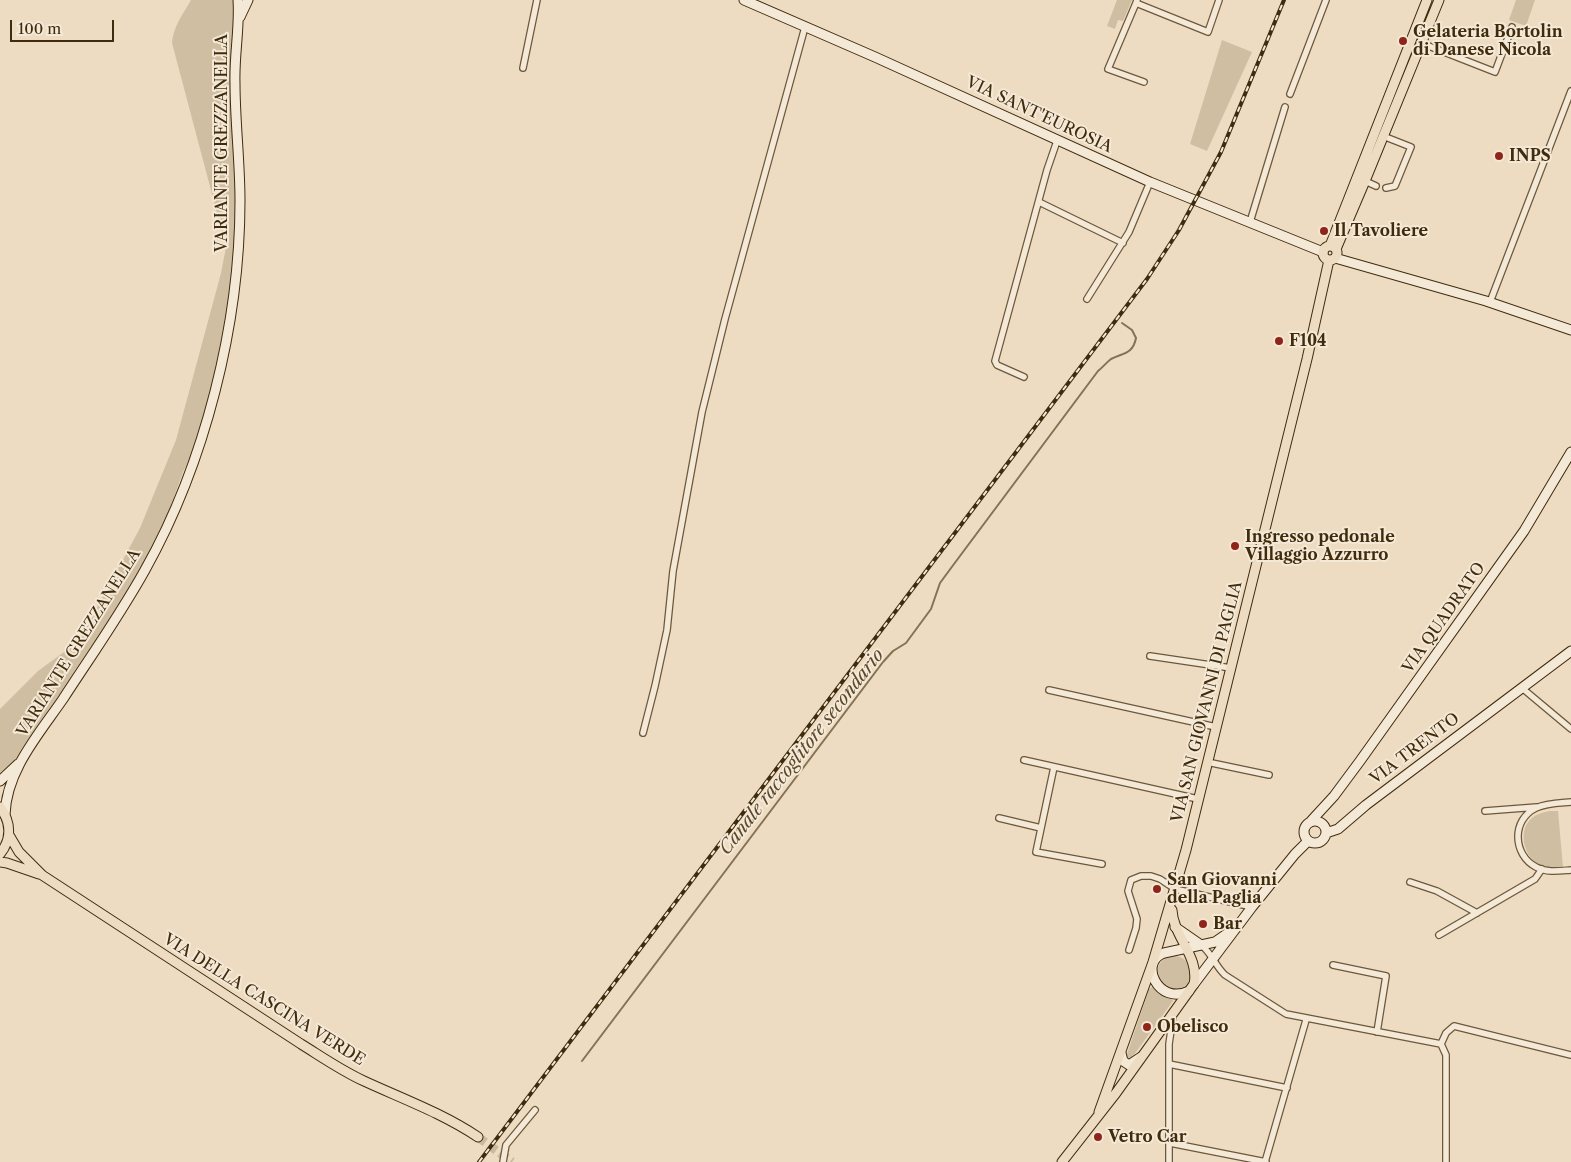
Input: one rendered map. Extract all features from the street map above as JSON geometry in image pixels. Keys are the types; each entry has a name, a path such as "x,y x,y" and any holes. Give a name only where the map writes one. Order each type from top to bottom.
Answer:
{"main road":[{"path":"1331,253 1427,0"},
{"path":"1331,253 1365,181 1439,0"},
{"name":"VIA SAN GIOVANNI DI PAGLIA","path":"1100,1112 1153,962 1175,889 1308,359 1331,253"},
{"name":"VARIANTE GREZZANELLA","path":"3,811 9,828 9,835"},
{"path":"0,854 7,843 9,835"},
{"path":"9,835 19,852 42,875"},
{"path":"0,862 42,875"},
{"name":"VIA DELLA CASCINA VERDE","path":"42,875 336,1066 455,1121 478,1136"},
{"path":"1062,1162 1116,1093 1191,988 1195,975 1194,967 1172,919 1171,902"}],"street":[{"name":"VARIANTE GREZZANELLA","path":"3,811 8,790 25,756 146,569 171,518 189,474 209,415 224,355 237,255 240,202 235,60 239,19 238,0"},
{"name":"VARIANTE GREZZANELLA","path":"239,19 248,0"},
{"path":"523,68 537,0"},
{"name":"VIA SANT'EUROSIA","path":"744,0 875,56 1150,182 1250,222 1331,253 1490,302 1571,330"},
{"path":"1144,82 1108,69 1136,2 1208,32 1218,0"},
{"path":"1290,94 1326,0"},
{"path":"642,733 655,686 667,630 673,571 702,412 725,319 805,27"},
{"path":"1421,43 1494,72 1512,27"},
{"path":"1490,302 1571,92"},
{"path":"1250,222 1285,107"},
{"path":"1383,136 1412,147 1395,186 1386,188"},
{"path":"1024,377 997,365 995,361 1057,140"},
{"path":"1365,181 1376,186"},
{"path":"1087,299 1130,232 1150,182"},
{"path":"1039,202 1123,243"},
{"name":"VIA QUADRATO","path":"1308,841 1303,832 1306,825 1312,821 1334,796 1524,531 1571,452"},
{"name":"VIA TRENTO","path":"1326,833 1338,829 1366,804 1571,651"},
{"path":"1150,656 1230,668"},
{"path":"1522,688 1571,729"},
{"path":"1049,690 1216,727"},
{"name":"VARIANTE GREZZANELLA","path":"0,781 25,756"},
{"path":"1024,760 1198,799"},
{"path":"1207,762 1268,775"},
{"path":"1054,767 1036,852 1102,864"},
{"name":"VIA QUADRATO","path":"1321,822 1334,796"},
{"path":"1484,811 1571,802"},
{"path":"1537,807 1522,820 1518,830 1521,852 1532,864 1542,869 1548,871 1571,870"},
{"path":"999,818 1041,828"},
{"path":"1237,925 1219,940 1160,954 1153,962 1153,976 1161,990 1168,993 1183,994 1191,988 1237,925 1295,854 1308,841 1315,843 1325,837 1325,827 1321,822 1312,821"},
{"path":"1439,936 1535,878 1542,869"},
{"path":"1128,950 1136,928 1137,919 1128,892 1130,880 1141,876 1151,876 1160,879 1175,889 1252,906"},
{"path":"1410,882 1437,891 1477,913"},
{"path":"1175,927 1201,944 1213,958 1220,971 1286,1014 1306,1020 1441,1044"},
{"path":"1333,965 1386,976 1377,1032"},
{"path":"1169,1162 1169,1039 1173,1012"},
{"path":"1170,1143 1265,1162 1306,1020"},
{"path":"1446,1162 1446,1055 1441,1044 1446,1033 1454,1026 1571,1055"},
{"path":"1158,1034 1169,1039"},
{"path":"1122,1053 1123,1061 1129,1065 1142,1056"},
{"path":"1169,1064 1287,1088"},
{"path":"503,1162 506,1145 535,1110"},
{"path":"1229,1162 1230,1155"}],"shaded area":[{"path":"191,0 237,0 237,209 230,307 218,369 193,452 183,472 161,533 119,608 24,750 0,778 0,709 38,671 79,641 140,528 176,440 221,273 226,247 172,43 176,26"},
{"path":"1117,0 1132,0 1123,21 1118,20 1115,29 1107,26"},
{"path":"1516,0 1535,0 1526,26 1509,20"},
{"path":"1222,40 1252,52 1207,151 1190,144"},
{"path":"1558,811 1563,867 1539,865 1529,856 1524,843 1527,823 1536,815"},
{"path":"1174,956 1181,957 1186,961 1190,966 1190,980 1186,985 1181,989 1174,990 1167,989 1162,985 1158,980 1157,973 1158,966 1162,961 1167,957"},
{"path":"1152,987 1165,996 1170,997 1173,1001 1131,1059 1128,1060 1126,1057 1149,989"}],"waterway":[{"name":"Canale raccoglitore secondario","path":"582,1061 883,662 893,651 906,643 931,609 940,583 1098,371 1111,359 1127,352 1133,347 1136,338 1132,330 1122,323"}],"tunnel":[{"path":"478,1137 512,1162"}],"railway":[{"path":"479,1162 1147,279 1179,230 1221,152 1284,0"}],"place":[{"name":"Gelateria Bortolin di Danese Nicola","path":"1403,41"},
{"name":"INPS","path":"1499,156"},
{"name":"Il Tavoliere","path":"1324,231"},
{"name":"F104","path":"1279,341"},
{"name":"Ingresso pedonale Villaggio Azzurro","path":"1235,546"},
{"name":"San Giovanni della Paglia","path":"1157,889"},
{"name":"Bar","path":"1203,924"},
{"name":"Obelisco","path":"1147,1027"},
{"name":"Vetro Car","path":"1098,1137"}]}
